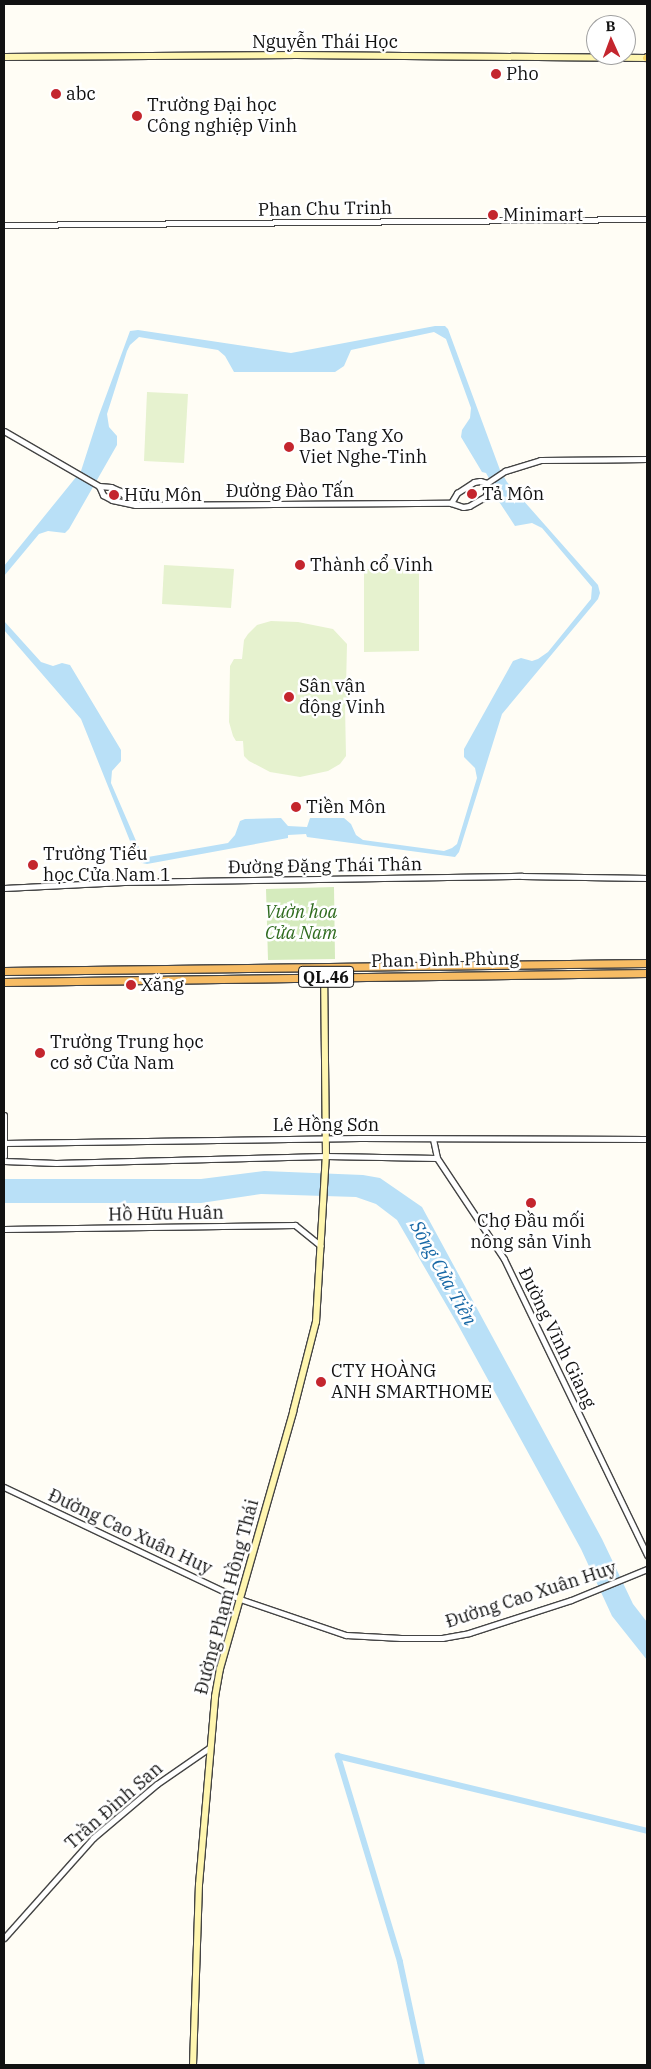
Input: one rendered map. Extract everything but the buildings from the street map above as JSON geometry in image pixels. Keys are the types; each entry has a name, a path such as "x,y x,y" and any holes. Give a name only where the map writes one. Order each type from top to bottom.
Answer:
{"highway":[{"name":"Phan Đình Phùng","path":"4,971 647,963"},
{"name":"Phan Đình Phùng","path":"4,982 647,973"}],"main road":[{"name":"Nguyễn Thái Học","path":"4,57 297,55 647,57"},
{"path":"597,964 597,973"},
{"path":"524,965 524,974"},
{"path":"430,966 430,975"},
{"path":"339,967 339,977"},
{"path":"177,968 178,979"},
{"path":"324,977 326,1156"},
{"name":"Đường Phạm Hồng Thái","path":"193,2065 199,1886 209,1748 220,1669 316,1322 326,1156"}],"street":[{"name":"Phan Chu Trinh","path":"4,225 647,220"},
{"name":"Đường Đào Tấn","path":"4,432 97,486 103,495 112,500 155,505 451,503 463,507 482,499 488,491 488,483"},
{"name":"Đường Đào Tấn","path":"451,503 457,493 474,482 488,483 503,474 540,460 647,459"},
{"name":"Đường Đào Tấn","path":"97,486 111,487 120,491 130,502"},
{"name":"Đường Đặng Thái Thân","path":"4,888 124,882 513,876 647,878"},
{"path":"4,1115 4,1156"},
{"name":"Lê Hồng Sơn","path":"4,1143 326,1139 647,1139"},
{"name":"Đường Vĩnh Giang","path":"433,1140 437,1158 504,1260 647,1555"},
{"path":"4,1161 56,1163 326,1156 437,1158"},
{"name":"Hồ Hữu Huân","path":"4,1229 295,1225 320,1246"},
{"name":"Đường Cao Xuân Huy","path":"4,1487 240,1599 346,1635 442,1638 469,1633 592,1592 647,1570"},
{"name":"Trần Đình San","path":"4,1938 93,1838 157,1784 209,1748"}],"green space":[{"path":"147,392 188,394 184,463 144,461"},
{"path":"164,565 234,569 231,608 162,604"},
{"path":"364,569 419,569 419,651 364,652"},
{"name":"Sân vận động Vinh","path":"271,621 298,622 333,629 347,644 346,688 349,689 349,706 345,706 346,756 340,764 328,771 300,777 270,772 249,761 244,756 243,741 236,741 233,736 229,722 230,666 234,659 242,659 244,640 248,634 257,625"},
{"name":"Vườn hoa Cửa Nam","path":"334,887 335,959 268,960 266,889"}],"water":[{"path":"435,326 445,326 448,329 500,470 507,482 598,585 600,593 598,599 502,714 459,852 455,857 307,837 306,834 288,835 288,838 147,864 142,863 136,856 81,719 4,630 4,621 41,662 53,666 62,663 70,665 121,750 121,761 112,771 111,783 140,850 148,857 228,843 235,835 240,821 245,819 281,818 288,826 307,827 310,818 344,818 351,824 356,835 363,840 444,851 457,844 477,778 475,768 464,757 464,749 513,661 521,658 532,661 548,652 591,599 592,587 542,528 532,523 515,526 496,497 495,489 486,473 482,472 461,437 462,430 470,418 471,408 446,339 434,332 351,350 344,366 335,372 234,372 225,356 218,350 139,337 130,345 127,351 107,414 109,427 117,436 117,445 69,529 65,533 48,531 39,534 4,576 4,566 81,471 99,415 130,331 138,330 291,353"},
{"name":"Sông Cửa Tiền","path":"264,1171 363,1175 380,1178 422,1207 602,1539 633,1604 647,1622 647,1660 612,1616 581,1549 458,1325 397,1220 376,1204 356,1197 261,1194 201,1203 4,1203 4,1179 201,1179"}],"waterway":[{"path":"422,2065 400,1962 338,1756 647,1831"}],"place":[{"name":"Pho","path":"496,74"},
{"name":"abc","path":"56,94"},
{"name":"Trường Đại học Công nghiệp Vinh","path":"137,116"},
{"name":"Minimart","path":"493,215"},
{"name":"Bao Tang Xo Viet Nghe-Tinh","path":"289,447"},
{"name":"Tả Môn","path":"472,494"},
{"name":"Hữu Môn","path":"114,495"},
{"name":"Thành cổ Vinh","path":"300,565"},
{"name":"Sân vận động Vinh","path":"289,697"},
{"name":"Tiền Môn","path":"296,807"},
{"name":"Trường Tiểu học Cửa Nam 1","path":"33,865"},
{"name":"Xăng","path":"131,985"},
{"name":"Trường Trung học cơ sở Cửa Nam","path":"40,1053"},
{"name":"Chợ Đầu mối nông sản Vinh","path":"531,1203"},
{"name":"CTY HOÀNG ANH SMARTHOME","path":"321,1382"}]}
